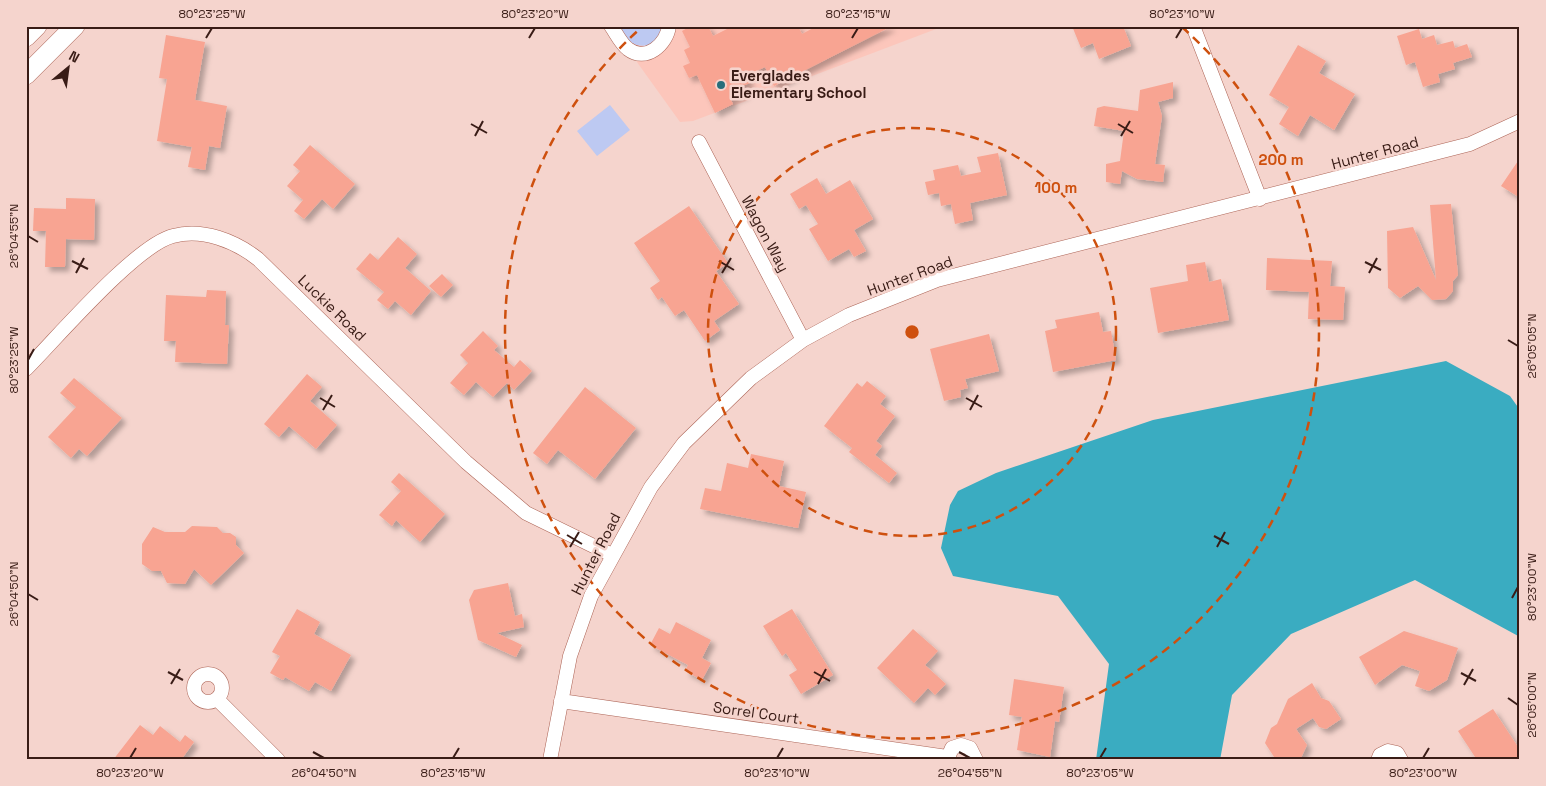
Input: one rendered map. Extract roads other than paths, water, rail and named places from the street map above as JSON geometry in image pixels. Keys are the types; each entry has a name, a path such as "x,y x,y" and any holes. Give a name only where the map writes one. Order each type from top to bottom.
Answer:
{"main road":[{"path":"26,37 37,26"},
{"path":"26,75 75,26"}],"street":[{"path":"611,26 628,49 638,54 648,53 663,42 669,26"},
{"path":"1193,26 1260,199"},
{"name":"Hunter Road","path":"550,760 570,656 591,596 650,487 684,443 751,378 803,340 850,316 937,280 1470,144 1520,121"},
{"name":"Wagon Way","path":"699,142 803,340"},
{"name":"Luckie Road","path":"26,369 127,266 154,244 173,236 202,236 226,239 244,248 258,259 466,462 526,513 612,555"},
{"path":"217,699 278,760"},
{"name":"Sorrel Court","path":"561,701 947,758 952,748 961,745 970,748 976,760"},
{"path":"1378,760 1380,755 1388,751 1397,754 1401,760"}],"place":[{"name":"Everglades Elementary School","path":"721,85"}]}
